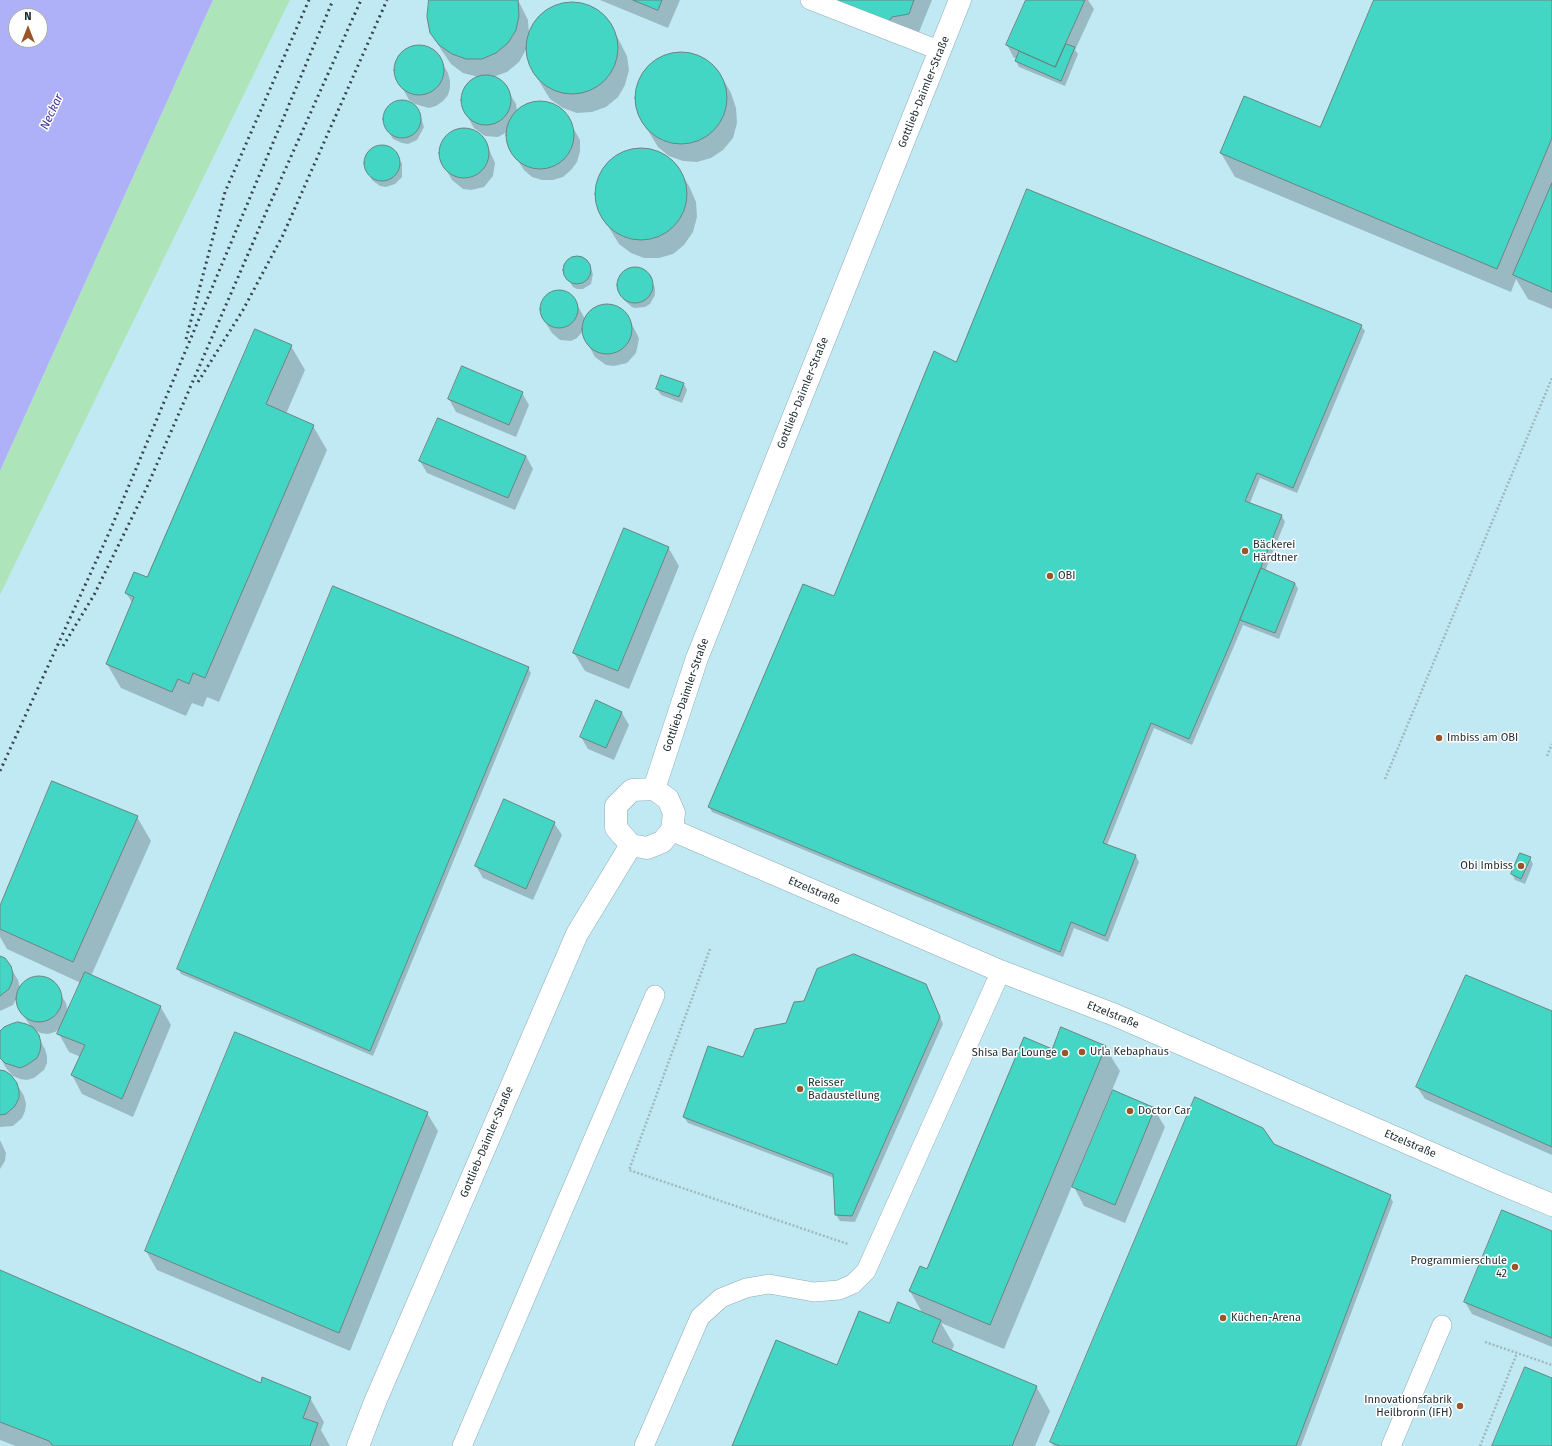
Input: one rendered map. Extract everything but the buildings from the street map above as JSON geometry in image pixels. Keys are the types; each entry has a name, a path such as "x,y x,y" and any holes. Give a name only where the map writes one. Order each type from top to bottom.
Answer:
{"street":[{"name":"Gottlieb-Daimler-Straße","path":"654,789 697,658 960,0"},
{"path":"654,789 668,799 674,813 672,830 662,842 647,848 631,845 616,828 616,806 632,790 654,789"},
{"name":"Etzelstraße","path":"672,830 1001,971 1115,1015 1552,1205"},
{"name":"Gottlieb-Daimler-Straße","path":"358,1446 375,1402 577,934 631,845"}],"lane":[{"path":"810,0 941,50"},
{"path":"644,1446 700,1317 721,1298 746,1288 769,1284 814,1292 839,1290 853,1284 866,1271 1001,971"},
{"path":"462,1446 655,995"},
{"path":"1391,1446 1442,1325"}],"path":[{"path":"1385,779 1552,378"},
{"path":"1547,756 1552,744"},
{"path":"710,949 629,1170 875,1253"},
{"path":"1485,1342 1552,1365"},
{"path":"1480,1446 1517,1353"}],"shaded area":[{"path":"290,0 1552,0 1552,1446 0,1446 0,595"}],"green space":[{"path":"213,0 290,0 0,595 0,471"}],"water":[{"name":"Neckar","path":"0,0 213,0 0,471"}],"railway":[{"path":"186,339 225,192 309,0"},
{"path":"0,771 109,533 333,0"},
{"path":"63,646 94,595 147,487 268,208 361,0"},
{"path":"198,382 243,310 283,235 387,0"}],"place":[{"name":"Bäckerei Härdtner","path":"1245,551"},
{"name":"OBI","path":"1050,576"},
{"name":"Imbiss am OBI","path":"1439,738"},
{"name":"Obi Imbiss","path":"1521,866"},
{"name":"Urla Kebaphaus","path":"1082,1052"},
{"name":"Shisa Bar Lounge","path":"1065,1053"},
{"name":"Reisser Badaustellung","path":"800,1089"},
{"name":"Doctor Car","path":"1130,1111"},
{"name":"Programmierschule 42","path":"1515,1267"},
{"name":"Küchen-Arena","path":"1223,1318"},
{"name":"Innovationsfabrik Heilbronn (IFH)","path":"1460,1406"}]}
